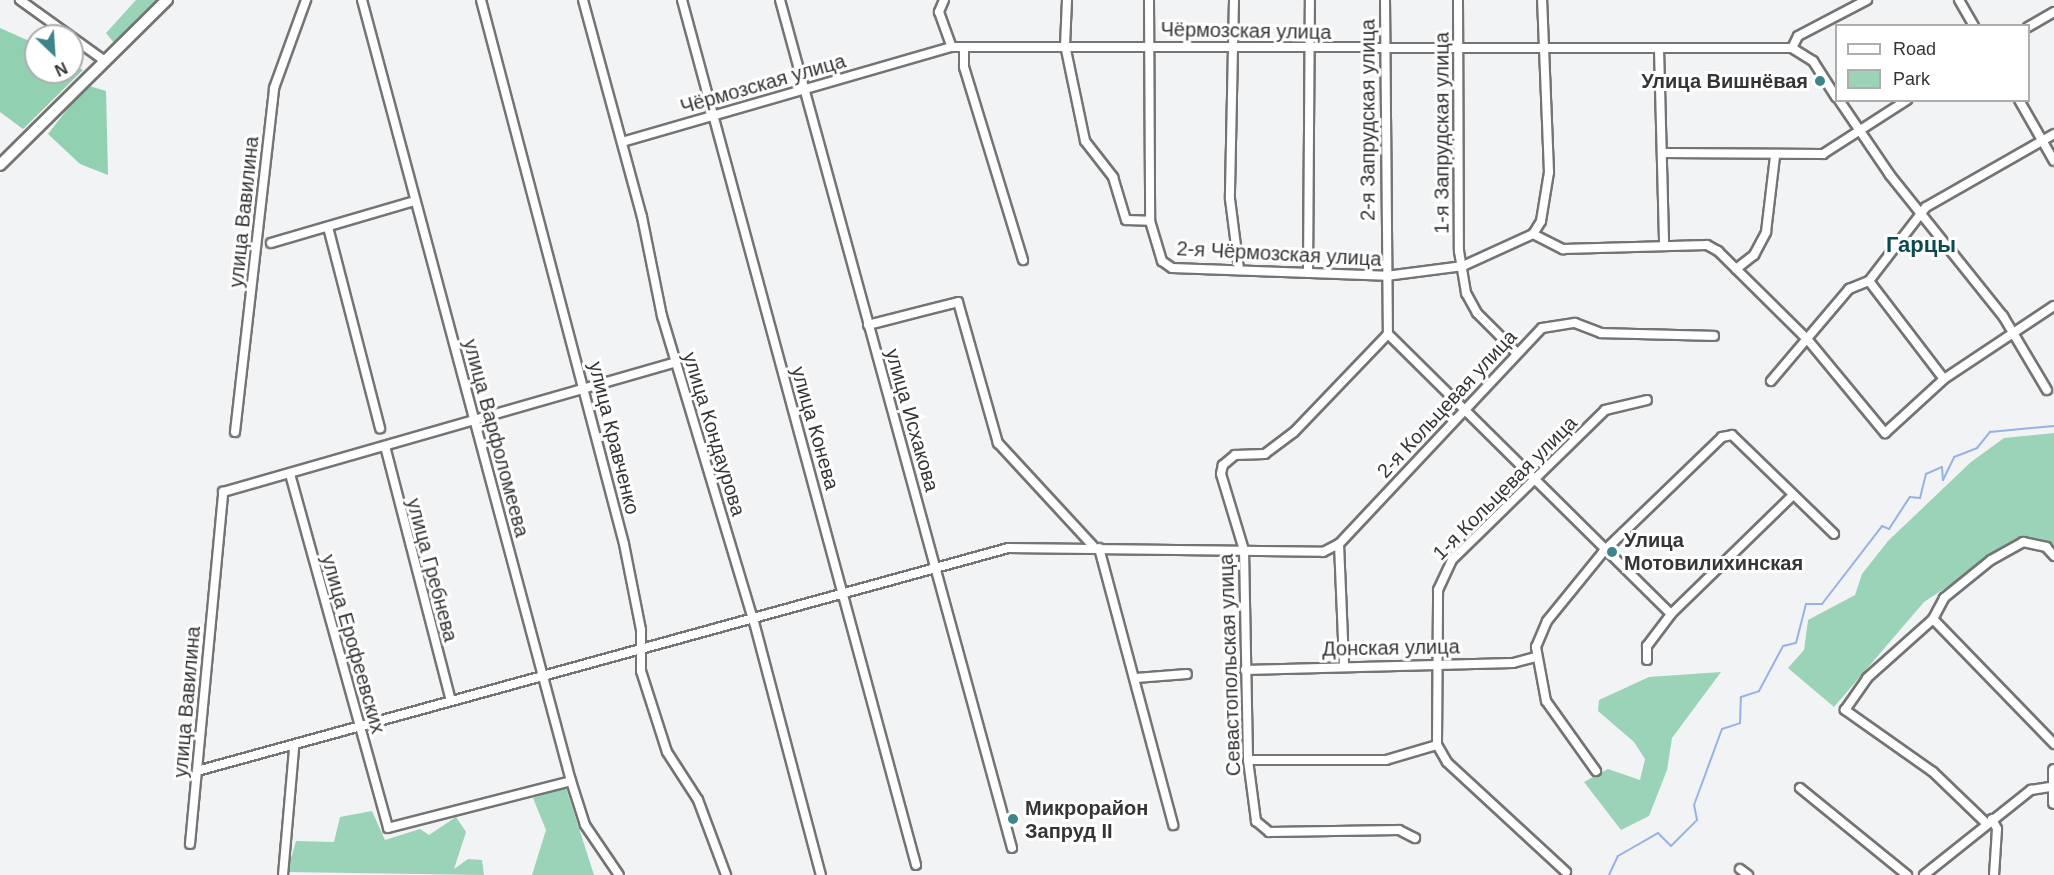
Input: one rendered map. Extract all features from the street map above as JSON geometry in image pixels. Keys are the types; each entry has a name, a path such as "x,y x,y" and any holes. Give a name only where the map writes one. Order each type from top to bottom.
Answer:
{"main road":[{"path":"0,165 167,0"},
{"path":"2054,770 2050,788 2054,803"}],"street":[{"path":"20,0 105,61"},
{"name":"улица Вавилина","path":"235,432 274,88 306,0"},
{"name":"улица Варфоломеева","path":"362,0 571,781 585,825 619,875"},
{"name":"улица Кравченко","path":"481,0 586,391 624,544 644,652 641,671 667,752 698,800 726,875"},
{"name":"улица Кондаурова","path":"583,0 622,142 676,362 754,622 821,875"},
{"name":"улица Конева","path":"682,0 711,115 845,597 916,865"},
{"name":"улица Исхакова","path":"780,0 806,88 868,325 1012,848"},
{"path":"944,0 939,12 952,47"},
{"path":"1067,0 1065,45 1078,87 1085,141 1113,177 1126,220 1150,222 1149,0"},
{"path":"1234,0 1230,199 1239,268"},
{"path":"1308,273 1310,0"},
{"name":"2-я Запрудская улица","path":"1385,0 1388,334"},
{"name":"1-я Запрудская улица","path":"1458,0 1459,251 1466,293 1477,313 1515,351"},
{"path":"1542,0 1549,172 1541,221 1533,234 1563,249 1707,245 1736,269 1808,340 1885,432 1944,379 2008,332 2054,306"},
{"path":"1835,94 1813,61 1792,48 1798,36 1867,0"},
{"path":"1959,0 1973,24"},
{"path":"2030,26 2054,12"},
{"name":"Чёрмозская улица","path":"622,142 952,47 964,50 1065,45 1234,45 1311,49 1544,45 1659,49 1792,48"},
{"path":"1659,49 1664,153 1664,246"},
{"path":"964,50 964,67 1023,260"},
{"path":"1840,102 1919,213 2003,316 2008,332 2047,390"},
{"path":"1664,153 1775,156 1823,154 1904,102"},
{"path":"2020,102 2054,160"},
{"path":"1772,381 1849,289 1869,281 1919,213 2054,134"},
{"path":"1736,269 1754,255 1766,232 1775,156"},
{"path":"271,243 415,201"},
{"name":"2-я Чёрмозская улица","path":"1150,222 1162,261 1172,268 1239,268 1386,276 1463,266 1533,234"},
{"path":"328,227 380,428"},
{"path":"1869,281 1944,379"},
{"path":"868,325 958,302 998,443 1096,547 1136,678 1173,825"},
{"name":"2-я Кольцевая улица","path":"1339,544 1515,351 1542,328 1556,324 1575,323 1601,333 1714,336"},
{"path":"1388,334 1604,552 1671,614"},
{"name":"Севастопольская улица","path":"1388,334 1294,432 1265,454 1235,455 1222,465 1244,550 1248,760 1260,829 1399,830 1415,838"},
{"path":"290,474 586,391 676,362"},
{"name":"1-я Кольцевая улица","path":"1437,745 1438,663 1435,625 1442,574 1605,411 1647,400"},
{"path":"1596,771 1546,701 1536,657 1547,621 1604,552 1722,437 1732,435 1834,534"},
{"name":"улица Гребнева","path":"385,446 452,701"},
{"name":"улица Вавилина","path":"190,844 223,492 290,474"},
{"name":"улица Ерофеевских","path":"290,474 386,824 395,830 462,806 571,781"},
{"path":"1647,660 1647,646 1671,614 1793,495"},
{"path":"1995,875 1997,829 1933,772 1845,710 1867,678 1933,619 1944,598 2023,542 2046,547 2054,556"},
{"path":"197,771 294,748 360,725 644,652 845,597 1008,548 1096,547 1244,550 1309,554 1339,544 1344,664"},
{"path":"1933,619 2054,744"},
{"name":"Донская улица","path":"1245,670 1344,664 1513,663 1536,657"},
{"path":"1136,678 1187,674"},
{"path":"1248,760 1386,760 1437,745 1447,762 1566,872"},
{"path":"283,875 294,748"},
{"path":"1800,788 1906,875"},
{"path":"1924,875 1989,821 2031,790 2050,788"},
{"path":"1740,868 1748,875"}],"green space":[{"path":"136,0 161,0 115,44 106,33"},
{"path":"0,28 24,39 24,84 69,84 23,129 0,112"},
{"path":"86,85 106,91 108,175 80,164 48,134"},
{"path":"2054,433 2054,551 2043,540 2020,539 1924,602 1834,707 1788,668 1804,650 1808,620 1855,595 1862,574 1888,541 1971,462 2004,438"},
{"path":"1721,672 1672,738 1667,770 1649,816 1621,830 1584,782 1608,769 1640,780 1645,759 1634,742 1598,711 1599,700 1649,677"},
{"path":"566,788 594,875 532,875 546,830 533,798"},
{"path":"372,811 385,840 420,829 429,835 456,817 466,832 454,869 468,859 482,860 484,875 287,872 296,841 334,842 340,817"}],"waterway":[{"path":"1609,875 1618,856 1658,833 1671,846 1697,820 1694,805 1722,729 1740,723 1741,697 1759,691 1783,646 1796,643 1806,604 1822,604 1882,526 1889,529 1910,497 1920,498 1926,474 1942,467 1943,480 1954,457 1977,448 1990,432 2054,426"}],"place":[{"name":"Улица Вишнёвая","path":"1820,81"},
{"name":"Улица Мотовилихинская","path":"1612,552"},
{"name":"Микрорайон Запруд II","path":"1013,819"}],"district":[{"name":"Гарцы","path":"1921,245"}]}
